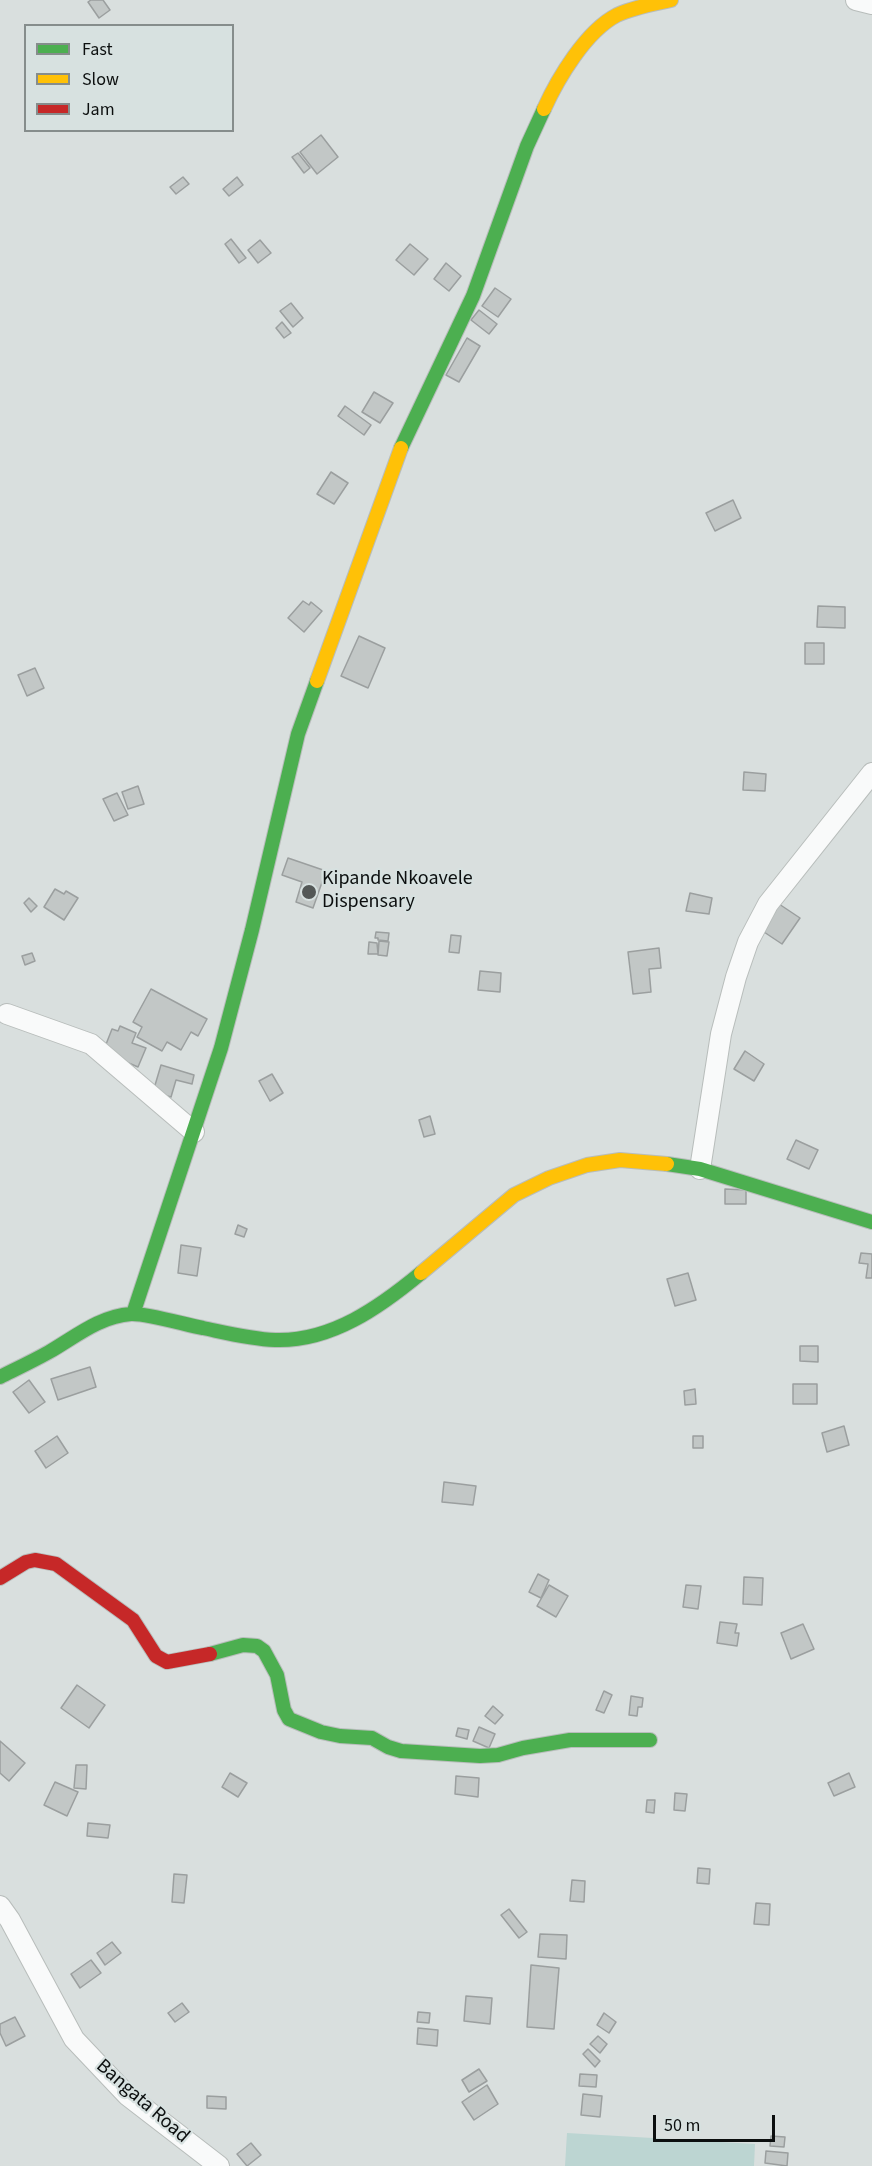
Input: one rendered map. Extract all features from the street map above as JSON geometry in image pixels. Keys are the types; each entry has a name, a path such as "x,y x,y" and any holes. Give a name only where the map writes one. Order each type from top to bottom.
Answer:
{"street":[{"path":"133,1314 221,1048 252,930 298,734 398,454 473,296 527,146 554,87 590,36 616,16 671,0"},
{"path":"856,0 872,4"},
{"path":"700,1169 722,1034 736,977 748,942 768,904 872,773"},
{"path":"7,1014 91,1044 194,1132"},
{"path":"0,1377 49,1352 92,1326 111,1318 133,1314 251,1338 278,1340 308,1337 352,1322 390,1298 514,1195 549,1178 587,1165 620,1160 658,1162 700,1169 872,1222"},
{"path":"0,1578 26,1562 35,1560 56,1564 133,1620 156,1656 167,1662 243,1645 257,1646 264,1651 274,1668 286,1716 295,1723 321,1732 372,1738 401,1751 480,1756 498,1755 570,1740 650,1740"},
{"name":"Bangata Road","path":"0,1906 10,1920 74,2038 127,2095 219,2166"}],"shaded area":[{"path":"567,2133 755,2144 754,2166 565,2166"}],"building":[{"path":"103,0 110,10 99,18 88,2"},
{"path":"321,135 338,157 317,174 300,152"},
{"path":"298,153 310,168 304,173 292,157"},
{"path":"183,177 189,184 176,194 170,187"},
{"path":"237,177 243,185 229,196 223,189"},
{"path":"231,239 246,258 239,263 225,244"},
{"path":"260,240 271,253 258,263 248,250"},
{"path":"410,244 428,259 414,275 396,260"},
{"path":"446,263 461,276 449,291 434,279"},
{"path":"495,288 511,299 498,317 482,306"},
{"path":"291,303 303,318 293,327 280,311"},
{"path":"479,310 497,324 489,334 471,320"},
{"path":"282,322 291,333 284,338 276,328"},
{"path":"467,338 480,346 459,382 446,375"},
{"path":"374,392 393,403 380,423 362,412"},
{"path":"345,406 371,425 364,435 338,416"},
{"path":"331,472 348,483 334,504 317,494"},
{"path":"733,500 741,518 715,531 706,513"},
{"path":"303,601 309,605 311,602 322,611 304,632 288,618"},
{"path":"818,606 845,607 845,628 817,627"},
{"path":"359,636 385,648 368,688 341,676"},
{"path":"805,643 824,643 824,664 805,664"},
{"path":"35,668 44,688 27,696 18,675"},
{"path":"744,772 766,774 765,791 743,790"},
{"path":"138,786 144,804 128,809 122,792"},
{"path":"117,793 128,815 114,821 103,799"},
{"name":"Kipande Nkoavele Dispensary","path":"288,858 326,871 313,908 296,902 302,882 282,875"},
{"path":"55,889 64,894 66,891 78,898 64,920 44,907"},
{"path":"690,893 712,898 709,914 686,911"},
{"path":"29,898 37,906 31,912 24,903"},
{"path":"779,904 800,918 782,944 761,930"},
{"path":"376,932 389,933 388,941 375,938"},
{"path":"451,935 461,936 459,953 449,952"},
{"path":"379,941 389,942 387,956 378,955"},
{"path":"369,942 377,943 378,954 368,954"},
{"path":"659,948 661,968 649,969 651,992 633,994 628,952"},
{"path":"32,953 35,961 25,965 22,956"},
{"path":"480,971 501,973 500,992 478,990"},
{"path":"151,989 207,1019 198,1036 191,1032 181,1050 167,1042 162,1051 137,1037 142,1027 133,1022"},
{"path":"120,1026 136,1033 132,1043 146,1048 138,1067 103,1052 112,1029 118,1031"},
{"path":"745,1051 764,1064 754,1081 734,1069"},
{"path":"161,1065 194,1075 192,1084 176,1080 171,1097 153,1092"},
{"path":"272,1074 283,1093 270,1101 259,1081"},
{"path":"430,1116 435,1134 424,1137 419,1120"},
{"path":"796,1140 818,1150 809,1169 787,1159"},
{"path":"725,1189 746,1190 746,1204 725,1204"},
{"path":"238,1225 247,1229 244,1237 235,1234"},
{"path":"181,1245 201,1248 197,1276 178,1273"},
{"path":"861,1253 872,1254 872,1278 866,1278 868,1264 859,1263"},
{"path":"688,1273 696,1300 675,1306 667,1279"},
{"path":"800,1346 818,1346 818,1362 800,1361"},
{"path":"90,1367 96,1387 58,1400 51,1379"},
{"path":"29,1380 45,1402 29,1413 13,1392"},
{"path":"793,1384 817,1384 817,1404 793,1404"},
{"path":"695,1389 696,1404 685,1405 684,1391"},
{"path":"844,1426 849,1445 827,1452 822,1433"},
{"path":"57,1436 68,1453 46,1468 35,1451"},
{"path":"693,1436 703,1436 703,1448 693,1448"},
{"path":"444,1482 476,1486 473,1505 442,1502"},
{"path":"538,1574 549,1580 541,1598 529,1592"},
{"path":"744,1577 763,1578 762,1605 743,1604"},
{"path":"549,1585 568,1596 556,1617 537,1606"},
{"path":"686,1585 701,1586 698,1609 683,1607"},
{"path":"720,1622 737,1624 735,1633 739,1633 737,1646 717,1643"},
{"path":"803,1624 814,1649 791,1659 781,1633"},
{"path":"77,1685 105,1705 89,1728 61,1708"},
{"path":"604,1691 612,1695 604,1713 596,1710"},
{"path":"631,1696 643,1698 642,1707 638,1707 637,1716 629,1715"},
{"path":"493,1706 503,1715 495,1724 485,1716"},
{"path":"479,1727 495,1734 489,1748 473,1741"},
{"path":"458,1728 469,1730 467,1739 456,1736"},
{"path":"0,1741 25,1763 9,1781 0,1773"},
{"path":"76,1765 87,1765 86,1789 74,1788"},
{"path":"230,1773 247,1783 238,1797 222,1787"},
{"path":"849,1773 855,1787 834,1796 828,1783"},
{"path":"456,1776 479,1778 478,1797 455,1794"},
{"path":"55,1782 78,1792 67,1816 44,1805"},
{"path":"675,1793 687,1794 685,1811 674,1810"},
{"path":"647,1800 655,1800 654,1813 646,1812"},
{"path":"88,1823 110,1825 108,1838 87,1836"},
{"path":"698,1868 710,1869 709,1884 697,1883"},
{"path":"174,1874 187,1875 184,1903 172,1902"},
{"path":"572,1880 585,1881 584,1902 570,1901"},
{"path":"756,1903 770,1904 769,1925 754,1924"},
{"path":"509,1909 527,1932 519,1938 501,1915"},
{"path":"540,1934 567,1935 566,1959 538,1957"},
{"path":"112,1942 121,1953 105,1965 97,1953"},
{"path":"91,1960 101,1973 80,1988 71,1974"},
{"path":"531,1965 559,1968 554,2029 527,2027"},
{"path":"466,1996 492,1998 490,2024 464,2021"},
{"path":"182,2003 189,2012 175,2022 168,2013"},
{"path":"418,2012 430,2013 429,2023 417,2022"},
{"path":"604,2013 616,2022 609,2033 597,2025"},
{"path":"15,2017 25,2036 6,2046 0,2033 0,2024"},
{"path":"418,2028 438,2030 437,2046 417,2044"},
{"path":"598,2036 607,2044 600,2053 590,2044"},
{"path":"588,2049 600,2061 595,2067 583,2054"},
{"path":"479,2069 487,2081 469,2092 462,2080"},
{"path":"580,2074 597,2075 596,2087 579,2086"},
{"path":"487,2085 498,2104 474,2120 462,2102"},
{"path":"583,2094 602,2096 600,2117 581,2115"},
{"path":"207,2096 226,2097 226,2109 207,2108"},
{"path":"771,2136 785,2137 784,2147 770,2146"},
{"path":"251,2143 261,2155 247,2166 237,2154"},
{"path":"766,2151 788,2153 787,2166 765,2163"}],"traffic: fast":[{"path":"401,448 473,296 527,146 544,109"},
{"path":"133,1314 221,1048 252,930 298,734 317,681"},
{"path":"667,1164 700,1169 872,1222"},
{"path":"0,1377 98,1323 131,1314 257,1338 296,1339 316,1335 335,1329 372,1310 421,1273"},
{"path":"210,1654 243,1645 257,1646 264,1651 277,1675 284,1710 289,1719 321,1732 372,1738 401,1751 480,1756 498,1755 570,1740 650,1740"}],"traffic: slow":[{"path":"544,109 574,56 594,32 617,15 671,0"},
{"path":"317,681 401,448"},
{"path":"421,1273 514,1195 549,1178 587,1165 620,1160 667,1164"}],"traffic: jam":[{"path":"0,1578 26,1562 35,1560 56,1564 133,1620 156,1656 167,1662 210,1654"}],"place":[{"name":"Kipande Nkoavele Dispensary","path":"309,892"}]}
